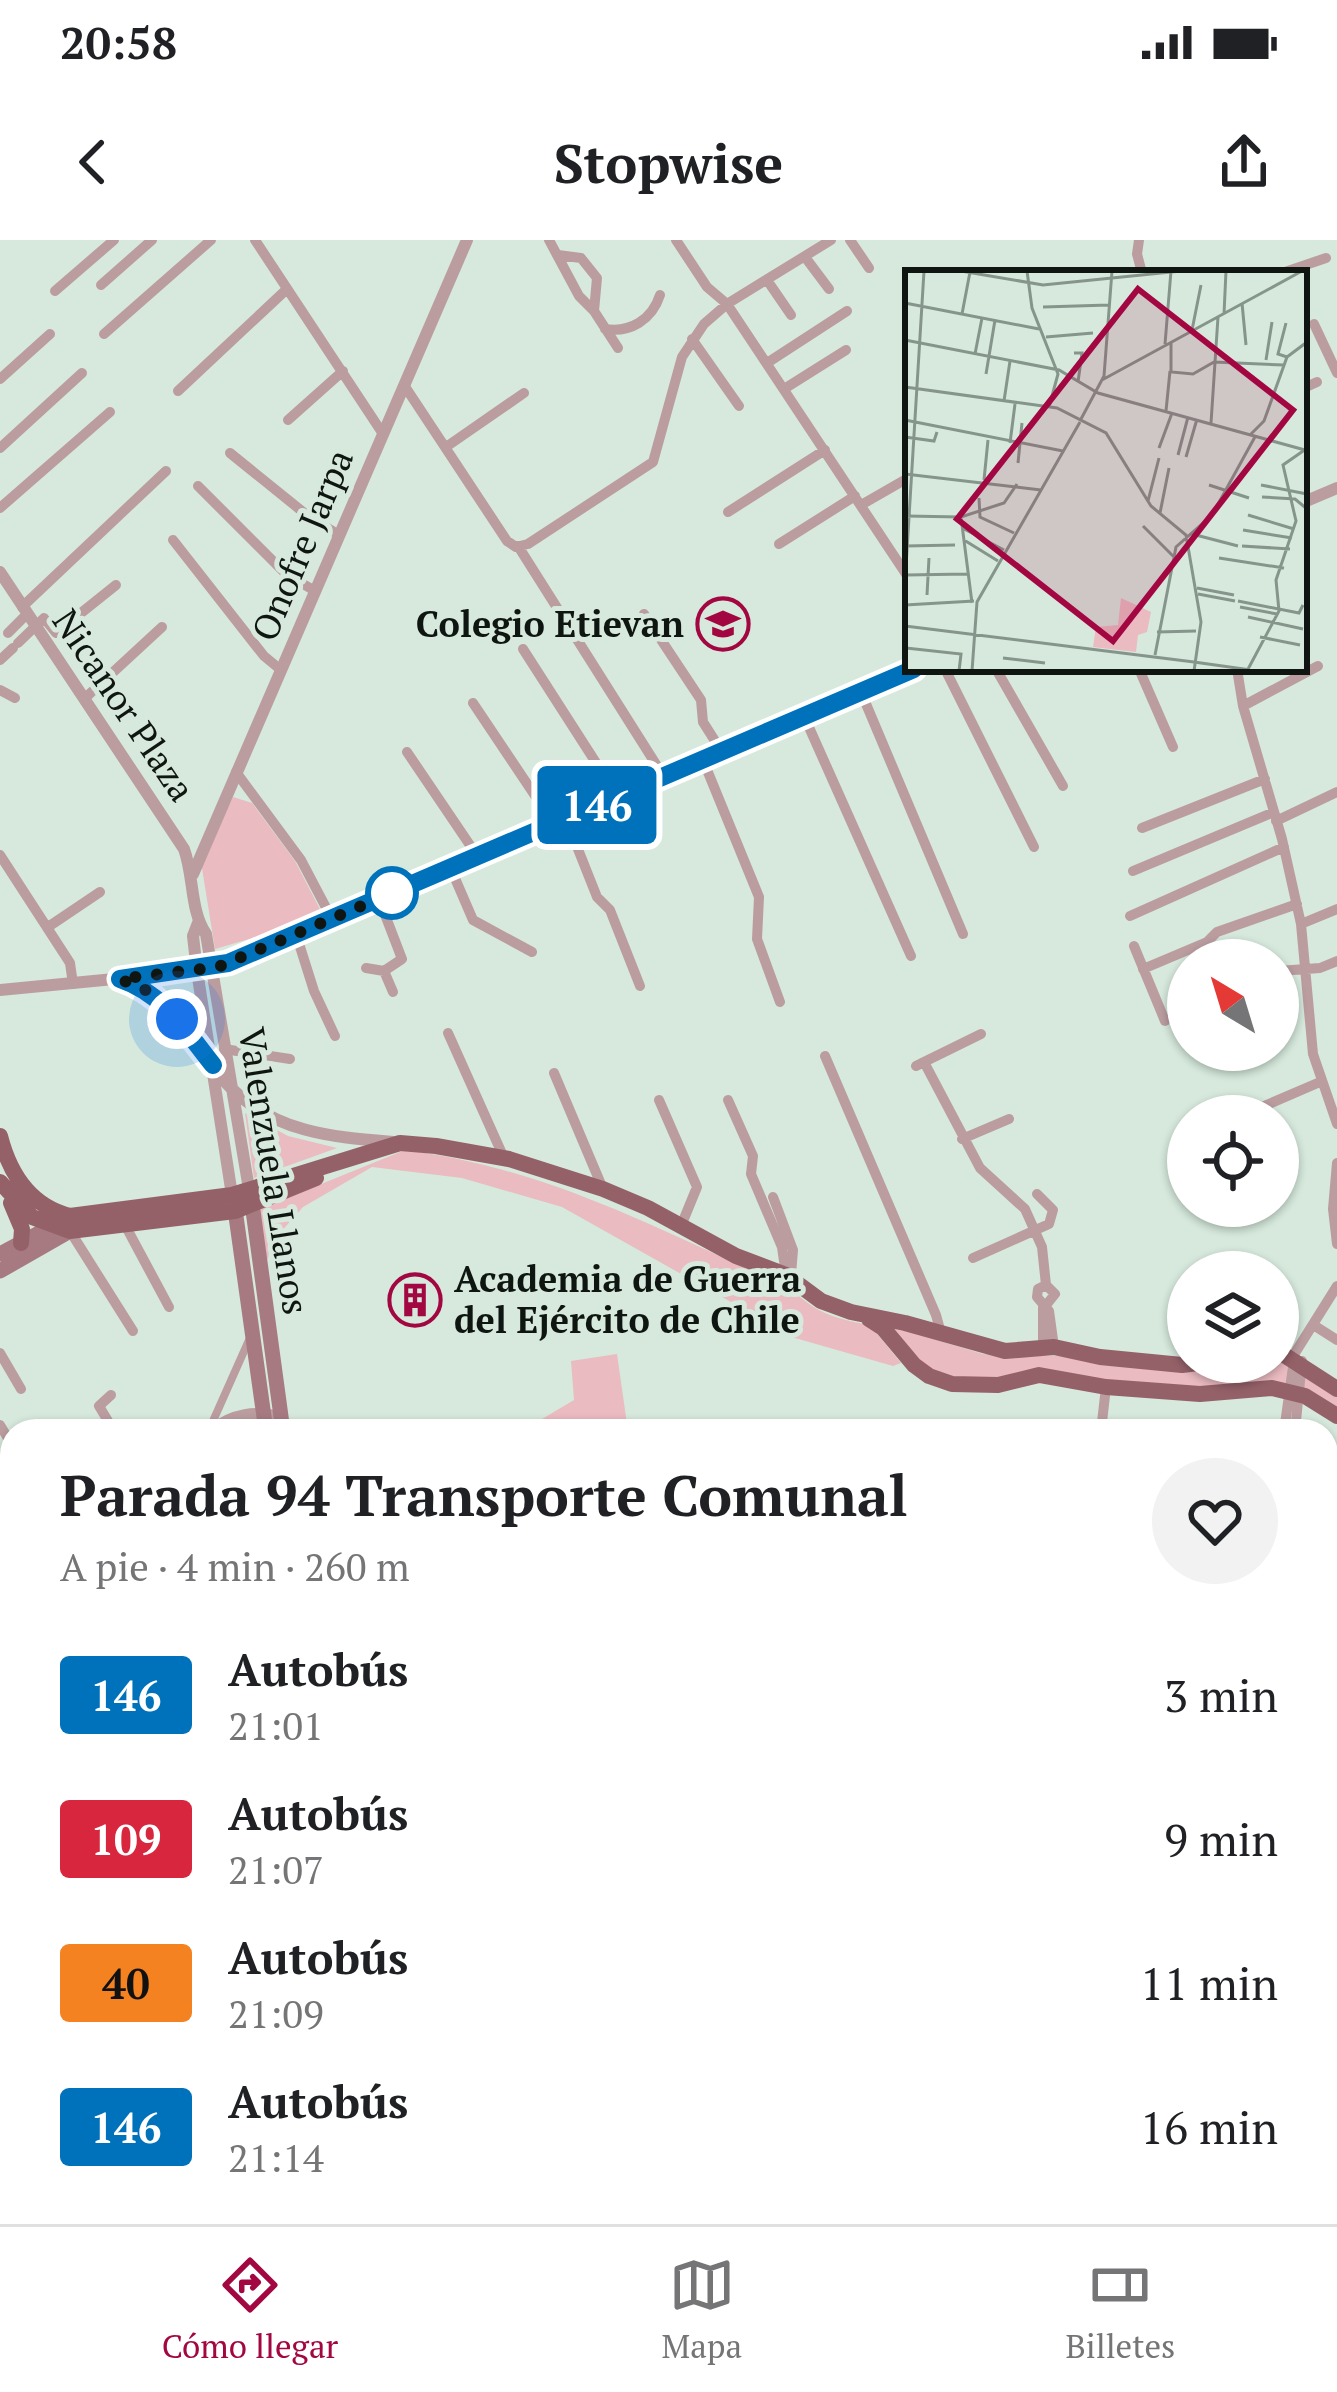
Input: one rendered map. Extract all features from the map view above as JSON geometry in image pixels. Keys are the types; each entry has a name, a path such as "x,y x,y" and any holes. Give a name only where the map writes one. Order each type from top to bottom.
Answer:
{"main road":[{"path":"0,1136 9,1164 26,1190 64,1224"},
{"path":"1,1184 28,1214 64,1224 125,1225 242,1200 400,1143 504,1158 603,1190 736,1256 789,1276 821,1300 877,1323 914,1365 952,1384 998,1385 1039,1376 1200,1394 1246,1388 1293,1392 1337,1416"},
{"path":"1,1184 20,1221 21,1243"},
{"path":"0,1254 64,1224 242,1200"},
{"name":"Valenzuela Llanos","path":"242,1200 265,1419"},
{"name":"Valenzuela Llanos","path":"242,1200 281,1419"},
{"path":"0,1271 64,1224"},
{"path":"851,1312 1005,1351 1049,1347 1167,1364"},
{"path":"892,1337 891,1331 905,1323"},
{"path":"1299,1360 1337,1389"}],"street":[{"path":"55,291 114,240"},
{"path":"100,285 152,240"},
{"path":"104,334 211,240"},
{"path":"255,240 383,434"},
{"name":"Onofre Jarpa","path":"193,874 467,240"},
{"path":"549,240 579,296 618,349 621,366"},
{"path":"676,240 707,287 728,304 905,572"},
{"path":"517,546 548,532 653,462 682,357 692,339 713,313 831,240"},
{"path":"850,240 868,268"},
{"path":"1139,240 1141,270"},
{"path":"558,255 581,258 597,278 594,311"},
{"path":"805,257 829,289"},
{"path":"1291,270 1326,258"},
{"path":"767,280 791,315"},
{"path":"178,391 287,289"},
{"path":"605,329 622,332 645,318 660,295"},
{"path":"766,363 847,311"},
{"path":"1314,324 1337,373"},
{"path":"618,349 622,332"},
{"path":"0,379 50,334"},
{"path":"692,339 739,406"},
{"path":"784,389 846,350"},
{"path":"288,420 343,371"},
{"path":"0,448 82,374"},
{"path":"1307,387 1317,382"},
{"path":"404,385 507,541 517,546 664,777"},
{"path":"446,447 524,393"},
{"path":"0,508 110,412"},
{"path":"728,512 825,450"},
{"path":"230,453 339,535"},
{"path":"4,637 166,471"},
{"path":"779,544 905,479"},
{"path":"198,486 286,574 315,591"},
{"path":"1307,501 1337,488"},
{"path":"173,540 264,656 281,670"},
{"name":"Nicanor Plaza","path":"0,572 28,615 50,637 84,699 184,849 193,874"},
{"path":"50,637 116,585"},
{"path":"644,614 701,700 703,722 722,752"},
{"path":"0,660 15,645 28,615"},
{"path":"84,699 162,627"},
{"path":"523,649 618,796"},
{"path":"1307,671 1318,665"},
{"path":"0,990 204,970 907,672"},
{"path":"946,672 1034,847"},
{"path":"998,672 1064,787"},
{"path":"1140,672 1173,747"},
{"path":"1237,672 1301,924 1313,1054 1320,1082 1333,1096 1337,1124"},
{"path":"1243,706 1305,672"},
{"path":"0,690 16,698"},
{"path":"861,692 963,934"},
{"path":"473,703 560,822 597,897 610,910 640,986"},
{"path":"804,716 911,956"},
{"path":"407,752 478,856"},
{"path":"703,760 759,897 757,939 780,1002"},
{"path":"236,772 301,860 332,919"},
{"path":"1142,828 1265,779"},
{"path":"1133,872 1337,792"},
{"path":"1130,916 1284,847"},
{"path":"0,855 70,963 73,985"},
{"path":"451,868 473,920 532,952"},
{"name":"Valenzuela Llanos","path":"193,874 198,923 206,934 204,970 213,1065 242,1200"},
{"path":"48,927 100,892"},
{"path":"366,968 384,971 403,955 379,899"},
{"path":"1143,968 1207,942 1217,932 1297,904"},
{"path":"1301,924 1337,909"},
{"path":"296,934 335,1036"},
{"path":"1134,946 1165,1021"},
{"path":"1299,969 1337,961"},
{"name":"Valenzuela Llanos","path":"204,970 224,1049 242,1200"},
{"path":"384,971 394,992"},
{"path":"120,979 146,989 164,1004 230,1087 271,1118 327,1137 400,1143"},
{"path":"448,1033 504,1158"},
{"path":"981,1034 920,1064 980,1168 1025,1209 1037,1231 1046,1285 1055,1294 1045,1304 1049,1347"},
{"path":"224,1049 290,1060"},
{"path":"825,1056 941,1333"},
{"path":"554,1073 603,1190"},
{"path":"1290,1095 1320,1082"},
{"path":"658,1100 697,1187 681,1226"},
{"path":"728,1100 753,1156 751,1174 789,1276"},
{"path":"962,1138 1009,1119"},
{"path":"1336,1171 1337,1239"},
{"path":"973,1258 1037,1231 1054,1218 1048,1201 1037,1194"},
{"path":"773,1197 793,1250 789,1276"},
{"path":"64,1224 133,1331"},
{"path":"125,1225 169,1306"},
{"path":"1299,1348 1337,1286"},
{"path":"1315,1326 1337,1340"},
{"path":"215,1419 247,1341 253,1339"},
{"path":"0,1353 21,1389"},
{"path":"1293,1383 1294,1419"},
{"path":"1102,1419 1106,1387"},
{"path":"1287,1419 1293,1392"},
{"path":"107,1419 99,1406 111,1395"},
{"path":"233,1419 264,1412 274,1419"}],"shaded area":[{"path":"233,797 252,803 295,861 324,917 215,949 201,862"},
{"path":"245,1113 288,1136 337,1148 254,1178"},
{"path":"405,1150 506,1171 598,1202 784,1286 823,1312 870,1325 901,1363 893,1366 795,1338 562,1207 462,1178 372,1167 303,1207 279,1234 267,1260 262,1208"},
{"path":"874,1321 983,1354 1167,1359 1167,1383 1299,1383 1299,1369 1337,1397 1337,1412 1307,1394 1196,1393 1054,1375 998,1384 928,1373"},
{"path":"617,1354 626,1419 542,1419 574,1400 571,1361"}],"bus line":[{"name":"146","path":"213,1065 164,1004 146,989 120,979 228,963 907,672"}],"place":[{"name":"Colegio Etievan","path":"723,624"},
{"name":"Academia de Guerra del Ejército de Chile","path":"415,1300"}],"route":[{"path":"177,1019 150,992 120,979 218,967 392,893"}]}
